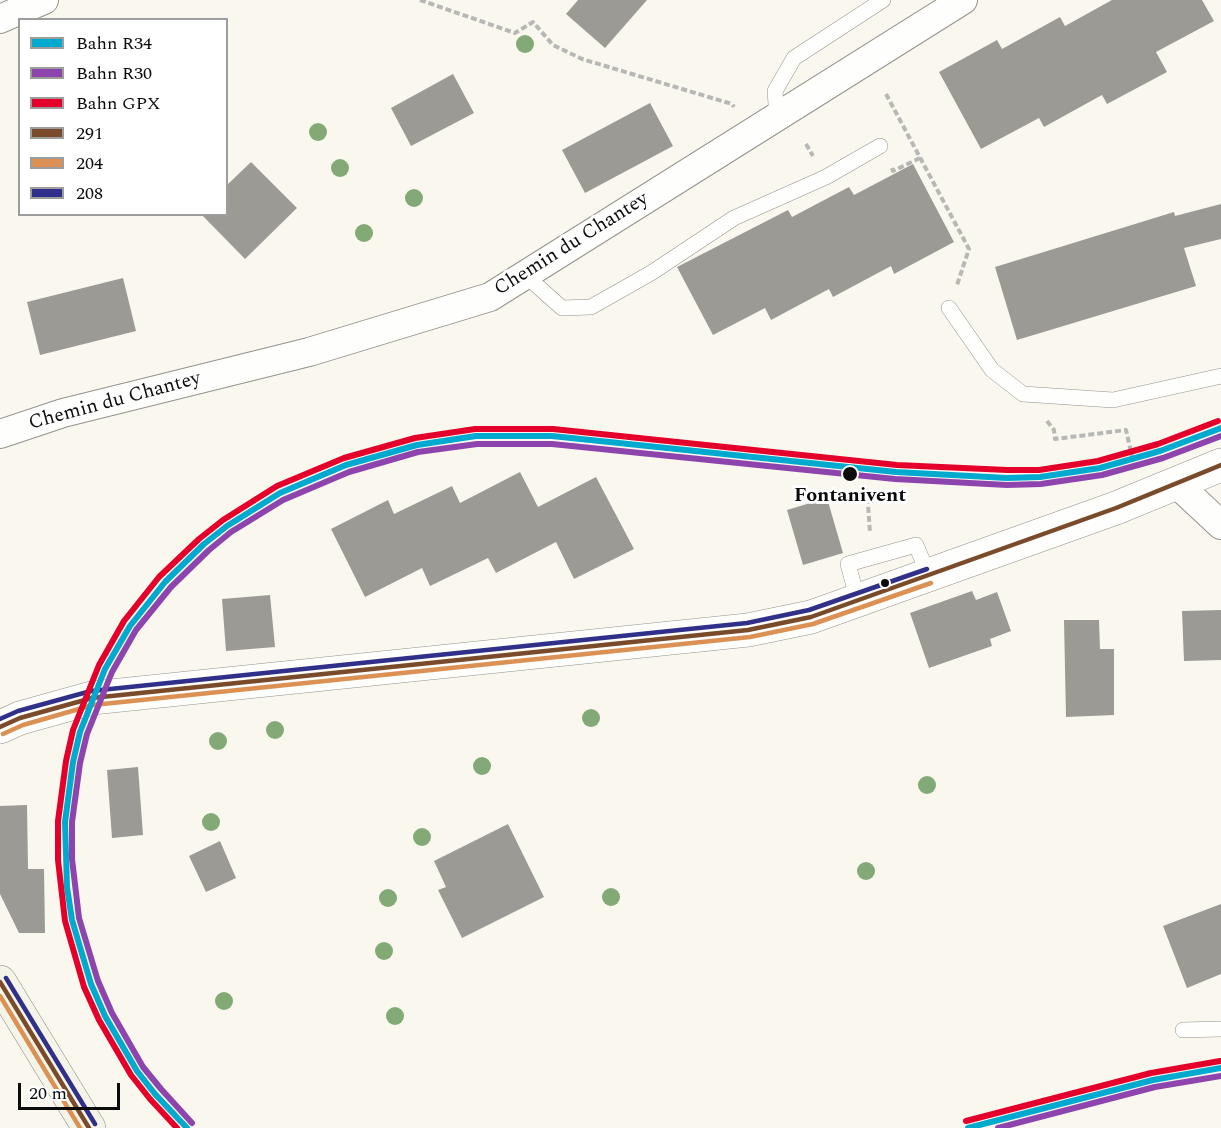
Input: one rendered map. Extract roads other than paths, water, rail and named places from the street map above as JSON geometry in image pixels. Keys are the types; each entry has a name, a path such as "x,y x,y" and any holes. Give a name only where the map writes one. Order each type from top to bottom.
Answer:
{"main road":[{"path":"0,982 89,1128"}],"street":[{"path":"0,19 44,0"},
{"name":"Chemin du Chantey","path":"0,434 63,413 309,352 490,297 963,0"},
{"path":"0,727 20,718 92,698 748,630 811,617 1116,508 1221,465"},
{"path":"1177,484 1221,525"}],"lane":[{"path":"777,117 775,91 794,58 883,0"},
{"path":"525,275 562,308 591,307 651,273 734,218 826,177 880,146"},
{"path":"949,308 992,370 1023,394 1113,400 1221,376"},
{"path":"858,601 848,564 916,545 929,576"},
{"path":"1182,1030 1221,1029"}],"rail line":[{"name":"GPX","path":"177,1128 131,1075 99,1020 84,987 65,921 58,860 58,821 66,761 73,730 99,665 124,621 159,577 223,520 277,486 344,458 415,438 475,429 553,429 897,465 1039,470 1098,461 1158,444 1218,421"},
{"name":"R34","path":"187,1128 137,1071 105,1016 91,984 72,920 67,887 65,822 73,762 80,732 105,669 130,626 165,582 204,544 227,526 280,493 346,465 417,445 476,436 552,436 896,472 1007,478 1040,477 1100,468 1160,451 1221,428"},
{"name":"R30","path":"192,1123 143,1067 112,1013 98,981 79,918 72,859 72,822 80,763 87,734 112,672 136,630 171,587 231,532 283,500 349,472 418,452 477,444 552,444 895,479 1007,485 1041,484 1102,475 1163,458 1221,436"},
{"name":"GPX","path":"966,1121 1151,1073 1220,1061"},
{"name":"R34","path":"968,1128 1153,1080 1221,1068"},
{"name":"R30","path":"998,1128 1155,1087 1221,1076"}],"place":[{"name":"Fontanivent","path":"850,474"}]}
